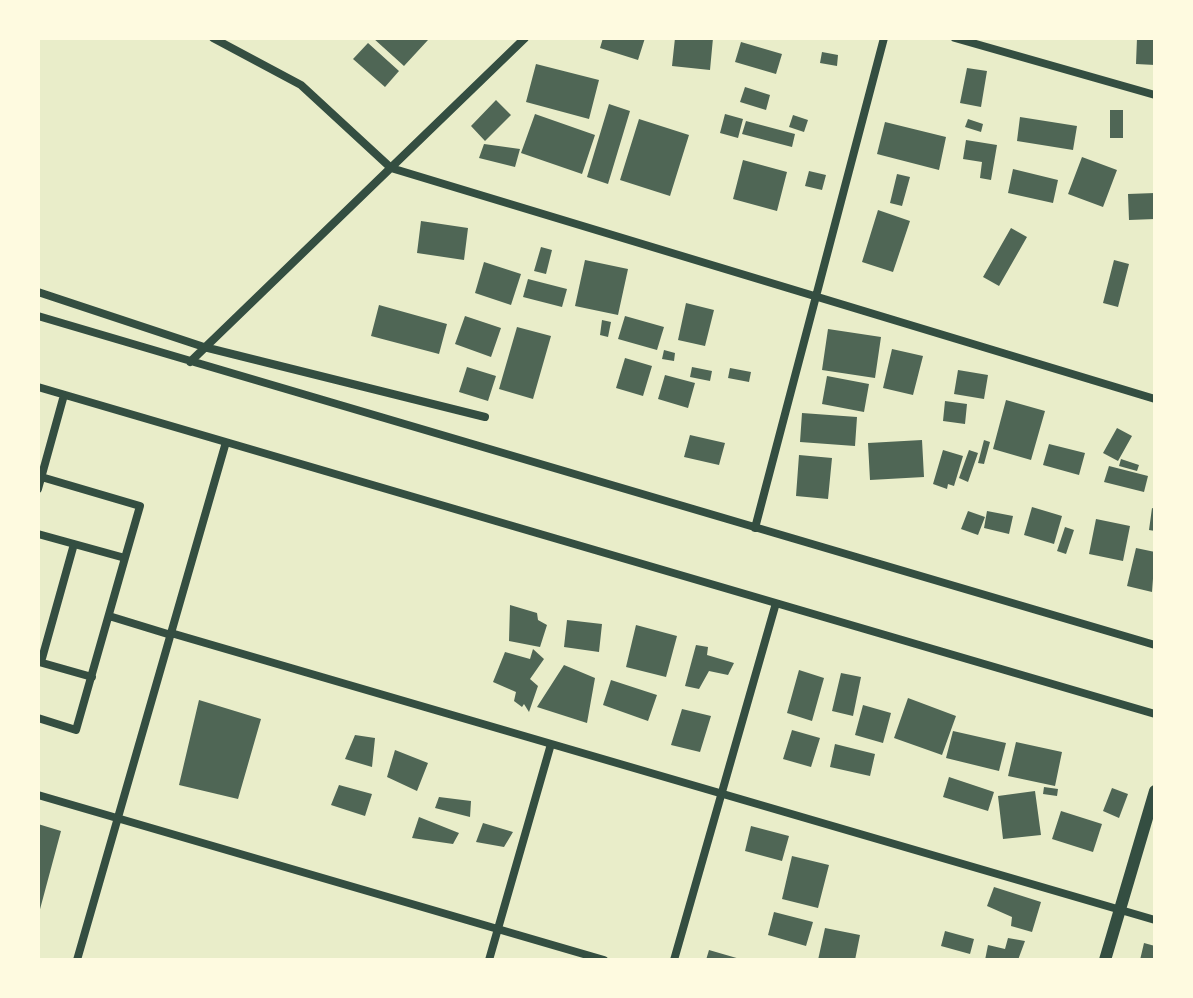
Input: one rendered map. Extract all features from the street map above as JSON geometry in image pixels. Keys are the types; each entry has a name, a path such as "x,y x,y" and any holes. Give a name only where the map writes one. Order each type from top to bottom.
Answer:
{"street":[{"path":"213,38 301,85 391,168 1155,399"},
{"path":"190,362 525,38"},
{"path":"755,528 884,38"},
{"path":"955,38 1155,95"},
{"path":"38,292 204,347 485,417"},
{"path":"38,316 1155,645"},
{"path":"38,387 1155,714"},
{"path":"38,489 64,395"},
{"path":"77,960 226,442"},
{"path":"38,718 76,730 140,506 40,477"},
{"path":"38,534 125,558"},
{"path":"74,544 40,662 92,677"},
{"path":"674,960 776,603"},
{"path":"109,616 1155,920"},
{"path":"489,960 551,744"},
{"path":"1105,960 1155,791"},
{"path":"38,795 604,960"}],"building":[{"path":"373,38 426,38 428,40 404,66"},
{"path":"603,38 645,38 638,60 600,48"},
{"path":"675,38 713,38 710,70 672,66"},
{"path":"1137,38 1155,38 1155,65 1136,64"},
{"path":"741,42 782,54 776,74 735,62"},
{"path":"368,43 399,71 385,87 353,59"},
{"path":"822,52 838,55 837,66 820,63"},
{"path":"536,64 599,80 589,119 526,102"},
{"path":"967,68 987,71 981,107 960,103"},
{"path":"745,87 770,95 766,110 740,102"},
{"path":"496,100 511,115 485,141 471,126"},
{"path":"609,104 630,111 608,184 587,177"},
{"path":"1110,110 1123,110 1123,138 1110,138"},
{"path":"535,114 595,135 582,174 521,153"},
{"path":"725,114 743,119 738,138 720,133"},
{"path":"793,115 808,120 804,132 789,127"},
{"path":"1020,117 1077,126 1073,150 1017,141"},
{"path":"639,119 689,135 670,196 620,180"},
{"path":"968,119 983,124 981,132 965,127"},
{"path":"746,121 795,134 792,147 742,134"},
{"path":"885,122 946,137 939,170 877,154"},
{"path":"966,140 997,145 991,180 980,178 982,162 963,159"},
{"path":"484,144 520,149 515,167 479,158"},
{"path":"1082,157 1117,170 1103,207 1068,194"},
{"path":"743,160 787,172 777,211 733,199"},
{"path":"1013,169 1058,180 1053,203 1008,193"},
{"path":"809,171 826,175 822,190 805,186"},
{"path":"897,174 910,177 902,206 890,203"},
{"path":"1155,193 1155,219 1129,220 1128,194"},
{"path":"878,210 910,221 893,272 862,262"},
{"path":"421,221 468,228 464,260 417,253"},
{"path":"1011,228 1027,237 999,286 983,277"},
{"path":"541,247 552,250 546,274 534,271"},
{"path":"585,260 628,269 618,315 575,306"},
{"path":"1114,260 1129,264 1118,307 1103,303"},
{"path":"484,262 521,274 511,305 475,293"},
{"path":"528,279 567,289 562,307 523,297"},
{"path":"686,303 714,310 705,346 678,340"},
{"path":"379,305 447,324 439,354 371,336"},
{"path":"465,316 501,328 491,357 455,344"},
{"path":"625,316 664,327 657,350 618,339"},
{"path":"602,320 611,322 608,337 600,335"},
{"path":"517,327 551,336 533,399 499,389"},
{"path":"828,329 881,337 875,378 822,370"},
{"path":"892,349 923,356 913,395 883,388"},
{"path":"664,350 675,353 674,361 662,359"},
{"path":"625,358 652,366 643,396 616,388"},
{"path":"467,367 496,376 488,401 459,392"},
{"path":"692,367 712,371 710,381 690,377"},
{"path":"730,368 751,372 749,382 728,378"},
{"path":"958,370 988,375 984,399 954,394"},
{"path":"665,375 695,383 688,408 658,399"},
{"path":"827,376 869,384 864,412 822,404"},
{"path":"1006,400 1045,411 1031,460 993,449"},
{"path":"945,401 967,404 965,424 943,421"},
{"path":"802,413 857,417 855,446 800,442"},
{"path":"1117,428 1132,436 1118,461 1103,453"},
{"path":"690,435 725,443 719,465 684,457"},
{"path":"922,440 924,477 870,480 868,443"},
{"path":"984,440 990,442 984,464 978,463"},
{"path":"1049,444 1085,453 1079,475 1043,465"},
{"path":"943,450 963,456 954,486 948,484 947,489 933,484"},
{"path":"969,450 978,453 968,482 959,478"},
{"path":"799,455 832,458 828,499 796,496"},
{"path":"1121,459 1139,465 1137,471 1119,466"},
{"path":"1109,466 1148,476 1144,492 1104,482"},
{"path":"1032,507 1062,516 1054,544 1024,535"},
{"path":"1152,508 1155,509 1155,531 1149,530"},
{"path":"968,511 985,517 978,535 961,529"},
{"path":"987,511 1013,516 1009,534 984,528"},
{"path":"1096,519 1130,526 1123,561 1089,554"},
{"path":"1065,527 1074,530 1066,554 1057,551"},
{"path":"1136,548 1155,552 1152,592 1127,586"},
{"path":"510,605 537,613 538,620 547,625 540,647 509,641"},
{"path":"567,620 602,624 599,652 564,647"},
{"path":"636,625 677,636 666,677 626,667"},
{"path":"696,645 708,647 707,655 734,663 728,675 709,671 699,689 685,686"},
{"path":"533,649 544,659 530,679 538,686 529,712 524,704 522,707 514,701 516,692 493,682 505,652 530,659"},
{"path":"564,665 595,678 587,723 537,707"},
{"path":"799,670 824,678 812,721 787,713"},
{"path":"841,673 861,677 853,716 832,711"},
{"path":"611,680 657,695 648,721 603,705"},
{"path":"908,698 956,716 942,755 894,738"},
{"path":"199,700 261,719 238,799 179,785"},
{"path":"863,705 891,713 883,743 855,735"},
{"path":"682,709 711,716 700,752 671,745"},
{"path":"792,730 820,738 811,767 783,759"},
{"path":"953,731 1006,743 999,771 946,758"},
{"path":"355,735 375,738 372,767 345,759"},
{"path":"1016,742 1062,752 1055,786 1008,776"},
{"path":"835,744 875,754 870,776 830,767"},
{"path":"395,750 428,763 417,791 387,777"},
{"path":"949,777 994,792 988,811 943,797"},
{"path":"339,785 372,794 365,816 331,805"},
{"path":"1044,787 1058,789 1057,796 1043,794"},
{"path":"1112,788 1128,794 1119,818 1103,811"},
{"path":"1035,791 1041,835 1003,839 998,796"},
{"path":"439,797 471,801 470,817 435,808"},
{"path":"1061,811 1102,824 1093,852 1052,839"},
{"path":"419,817 459,833 453,844 412,838"},
{"path":"483,823 513,832 504,847 476,842"},
{"path":"38,824 61,831 39,913 38,912"},
{"path":"751,826 789,836 782,861 745,851"},
{"path":"792,856 829,865 818,908 782,899"},
{"path":"994,887 1041,902 1032,932 1011,926 1012,917 987,906"},
{"path":"774,912 813,922 806,946 768,935"},
{"path":"825,928 860,935 855,960 818,960"},
{"path":"945,931 974,939 970,954 941,946"},
{"path":"1008,938 1025,941 1018,960 985,960 988,945 1005,949"},
{"path":"1144,943 1155,946 1155,960 1140,960"},
{"path":"709,950 740,959 706,960"}]}
